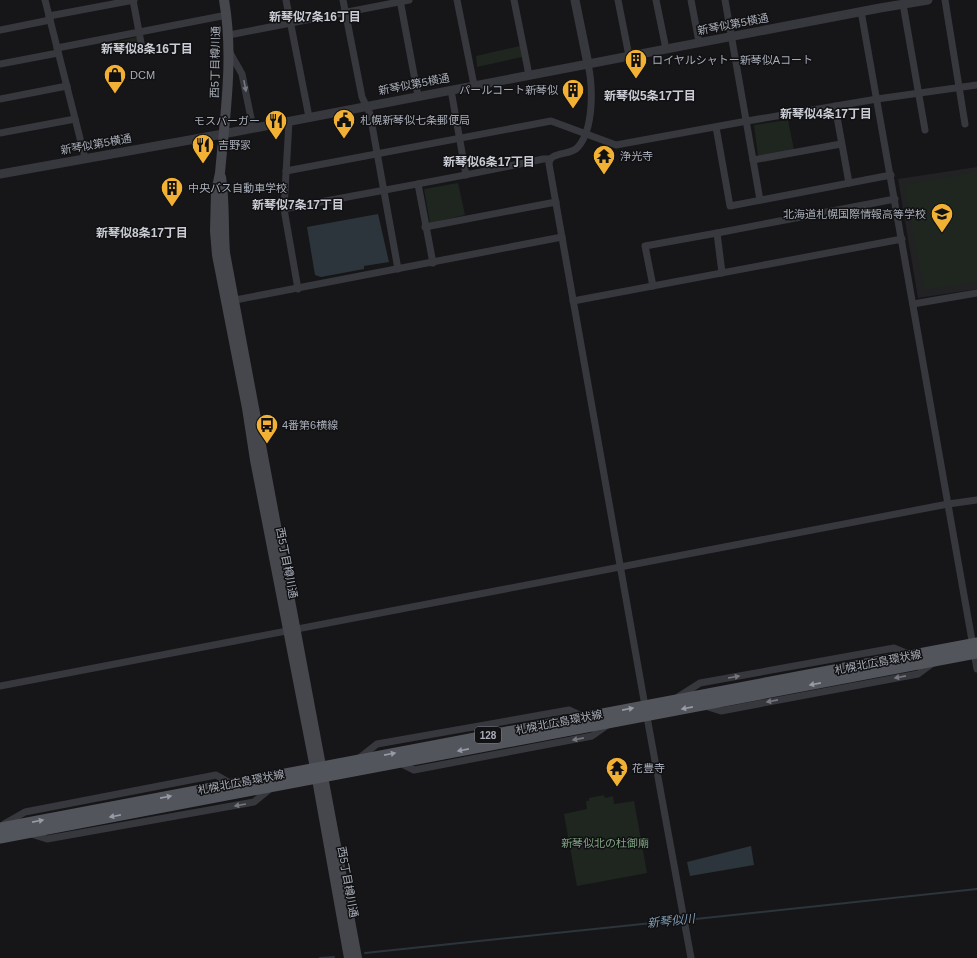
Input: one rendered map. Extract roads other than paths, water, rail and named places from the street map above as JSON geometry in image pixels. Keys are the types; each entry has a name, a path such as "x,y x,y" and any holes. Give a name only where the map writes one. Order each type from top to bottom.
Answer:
{"main road":[{"name":"西5丁目樽川通","path":"224,0 229,51 220,173 224,193 223,230 230,301 254,408 292,630 357,958"},
{"name":"札幌北広島環状線","path":"0,827 233,784 399,762 613,722 673,700 911,655 975,648"},
{"name":"札幌北広島環状線","path":"0,838 273,786 357,760 585,717 703,705 935,661 975,648"},
{"name":"西5丁目樽川通","path":"319,772 349,958"}],"street":[{"path":"45,0 85,158"},
{"path":"0,30 134,0 142,48"},
{"path":"286,0 309,117"},
{"path":"343,0 362,98 370,114 398,269"},
{"path":"228,35 409,0"},
{"path":"457,0 474,85"},
{"path":"514,0 529,75"},
{"path":"284,209 543,159 550,159 554,156 575,150 580,146 585,134 591,110 592,97 588,64 575,0"},
{"path":"618,0 629,56"},
{"path":"656,0 666,49"},
{"path":"691,0 699,42"},
{"path":"725,0 760,200"},
{"name":"新琴似第5横通","path":"0,174 223,134 666,49 861,11 880,4 903,4 928,0"},
{"path":"945,0 965,124"},
{"path":"400,1 418,96"},
{"path":"903,4 925,130"},
{"path":"861,11 948,504 975,648 977,669"},
{"path":"0,64 139,32 226,15"},
{"path":"229,51 242,74 253,128"},
{"path":"286,171 551,121 616,145 877,98 977,84"},
{"path":"0,99 67,86"},
{"path":"451,90 466,175"},
{"path":"835,106 849,183"},
{"path":"0,133 75,119"},
{"path":"289,121 284,209 298,289"},
{"path":"716,126 730,206 890,175"},
{"path":"753,160 841,144"},
{"path":"550,159 549,164 573,301 691,958"},
{"path":"418,184 433,263"},
{"path":"653,286 645,246 895,200"},
{"path":"425,227 556,202"},
{"path":"717,232 722,273"},
{"path":"230,301 562,238"},
{"path":"573,301 902,239"},
{"path":"913,304 977,293"},
{"path":"0,686 948,504 977,500"}],"waterway":[{"name":"新琴似川","path":"686,920 977,889"},
{"name":"新琴似川","path":"365,953 681,920"},
{"name":"新琴似川","path":"320,958 334,957"}],"place":[{"name":"ロイヤルシャトー新琴似Aコート","path":"636,80"},
{"name":"DCM","path":"115,94"},
{"name":"パールコート新琴似","path":"573,110"},
{"name":"モスバーガー","path":"276,140"},
{"name":"札幌新琴似七条郵便局","path":"344,140"},
{"name":"吉野家","path":"203,164"},
{"name":"浄光寺","path":"604,176"},
{"name":"中央バス自動車学校","path":"172,208"},
{"name":"北海道札幌国際情報高等学校","path":"942,234"},
{"name":"4番第6横線","path":"267,444"},
{"name":"花豊寺","path":"617,788"}],"district":[{"name":"新琴似7条16丁目","path":"315,17"},
{"name":"新琴似8条16丁目","path":"147,49"},
{"name":"新琴似5条17丁目","path":"650,96"},
{"name":"新琴似4条17丁目","path":"826,114"},
{"name":"新琴似6条17丁目","path":"489,162"},
{"name":"新琴似7条17丁目","path":"298,205"},
{"name":"新琴似8条17丁目","path":"142,233"}],"park label":[{"name":"新琴似北の杜御廟","path":"605,843"}]}
